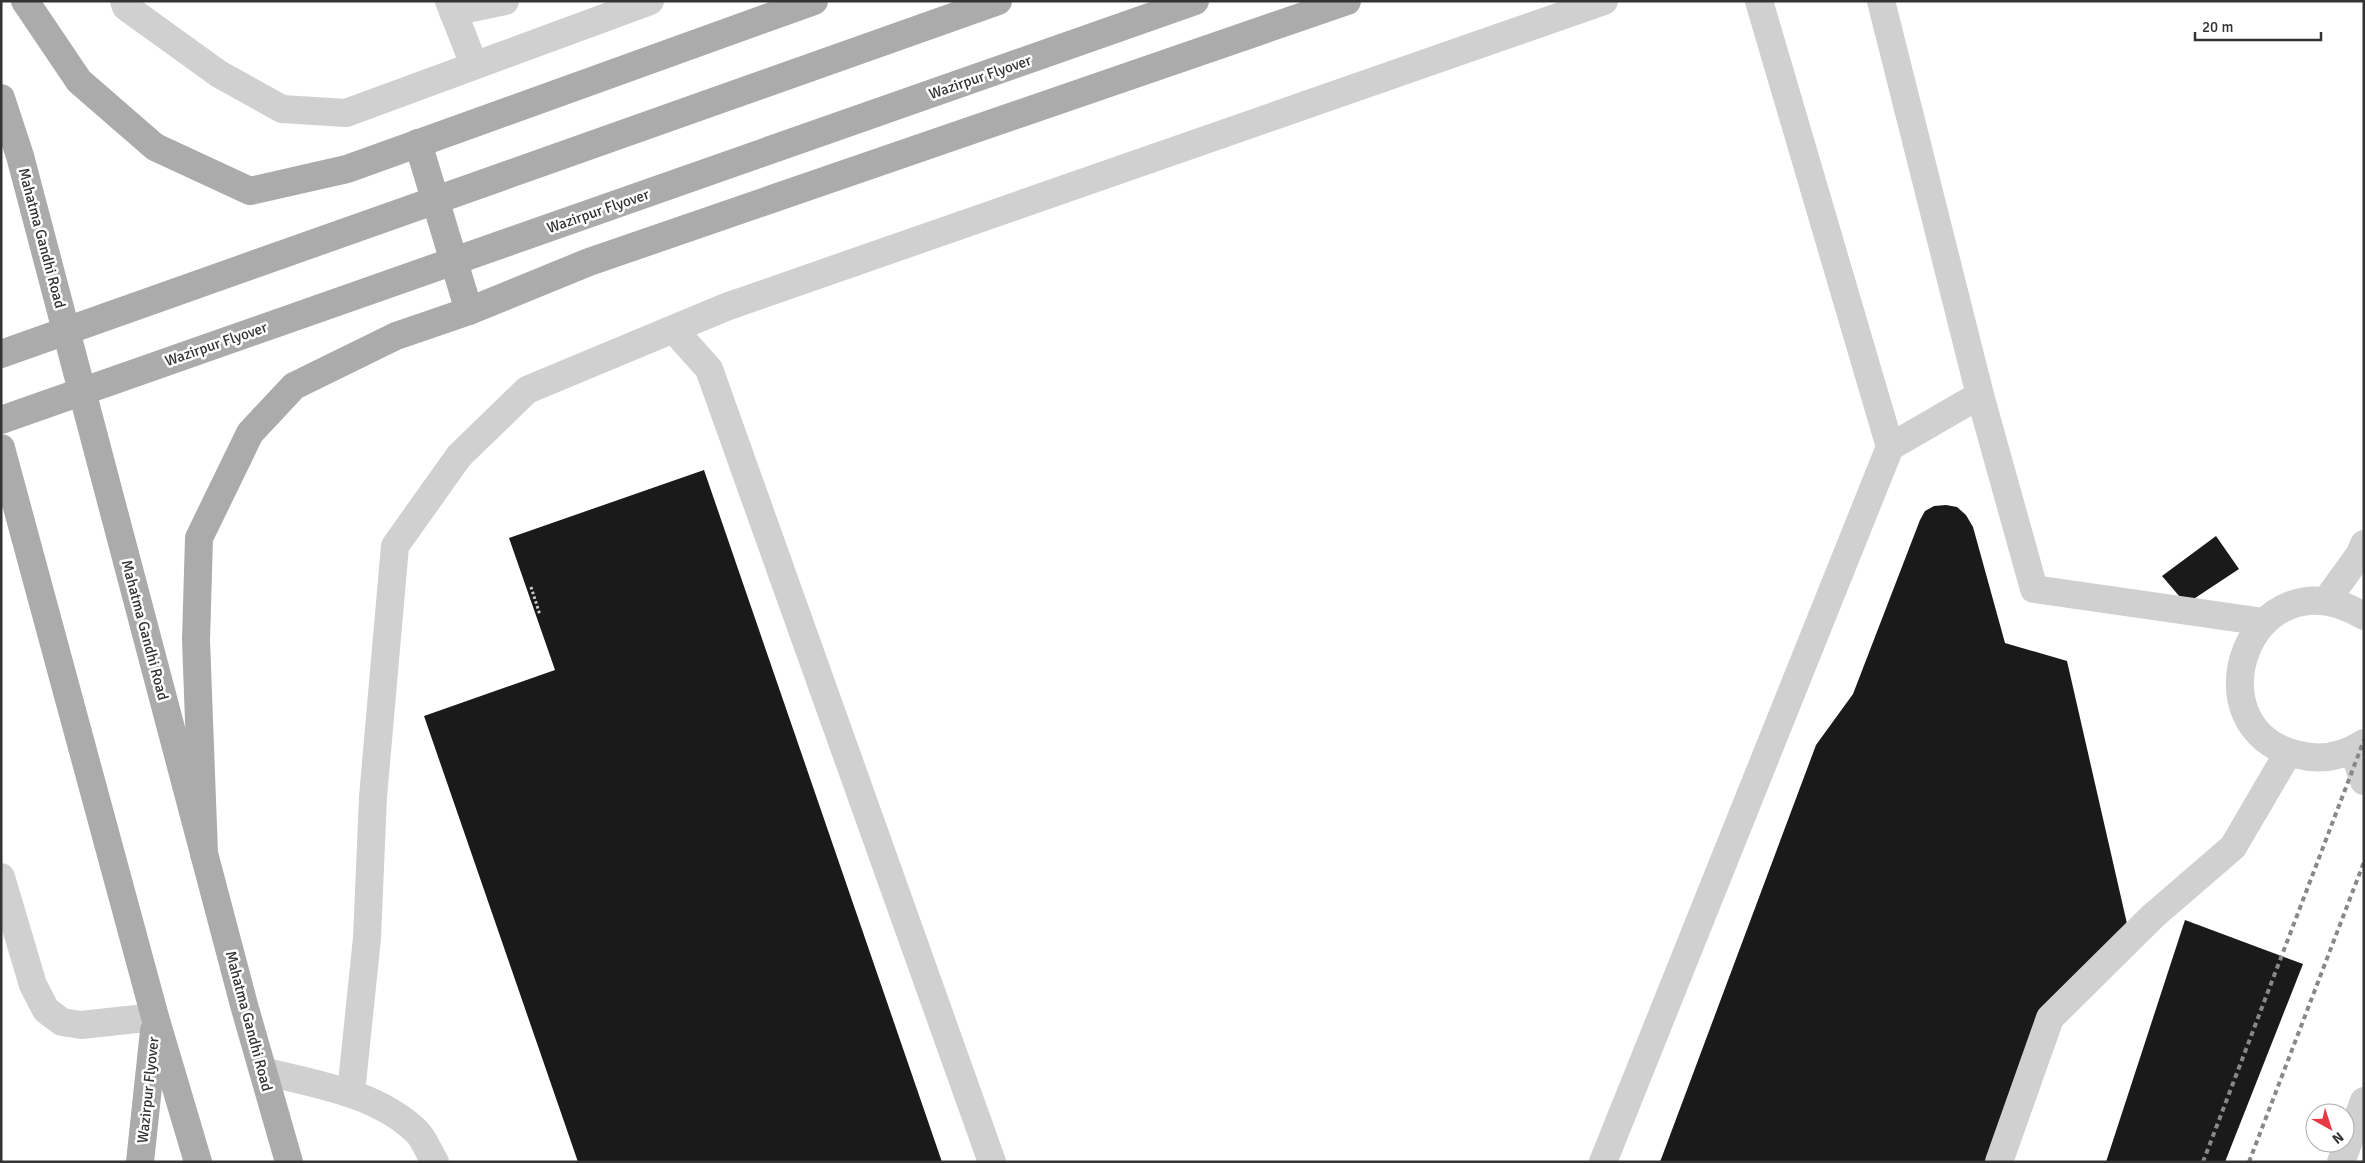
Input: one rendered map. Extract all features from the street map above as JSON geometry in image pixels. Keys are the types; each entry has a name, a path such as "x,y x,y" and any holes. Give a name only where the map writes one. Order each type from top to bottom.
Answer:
{"main road":[{"path":"25,1 79,81 155,147 250,191 348,169 814,1"},
{"path":"1,354 998,1"},
{"name":"Wazirpur Flyover","path":"1,420 1195,1"},
{"path":"204,854 196,640 199,538 250,433 294,386 396,336 469,310 589,262 1347,1"},
{"name":"Mahatma Gandhi Road","path":"1,98 23,166 204,854 289,1162"},
{"path":"418,143 469,310"},
{"path":"1,448 155,1018 198,1162"},
{"name":"Wazirpur Flyover","path":"140,1162 155,1018"}],"street":[{"path":"124,1 126,7 219,74 282,109 346,113 650,1"},
{"path":"474,66 451,6 505,1"},
{"path":"351,1093 367,938 373,797 395,546 459,456 527,390 735,304 1604,1"},
{"path":"1759,1 1890,447"},
{"path":"1882,1 1980,395 2034,589 2264,622"},
{"path":"674,330 709,370 992,1162"},
{"path":"1603,1162 1890,447 1980,395"},
{"path":"2326,601 2360,554 2364,544"},
{"path":"2364,616 2348,606 2326,601 2304,602 2282,609 2264,622 2250,640 2241,660 2239,682 2243,705 2253,725 2268,741 2288,753 2310,758 2332,757 2358,746 2364,781"},
{"path":"1999,1162 2050,1018 2152,916 2233,847 2288,753"},
{"path":"1,877 34,985 46,1010 62,1022 81,1025 155,1018"},
{"path":"263,1071 351,1093 399,1117 419,1134 435,1162"},
{"path":"2341,1162 2364,1101"}],"path":[{"path":"531,587 540,615"}],"building":[{"path":"704,470 942,1162 578,1162 424,716 555,670 509,538"},
{"path":"1946,505 1957,507 1966,515 1973,527 2005,643 2067,661 2128,928 2049,1008 1989,1162 1660,1162 1816,745 1853,694 1920,520 1925,511 1934,506"},
{"path":"2216,536 2239,569 2186,604 2162,576"},
{"path":"2185,920 2303,964 2225,1162 2106,1162"}],"railway":[{"path":"2203,1162 2364,740"},
{"path":"2249,1162 2364,862"}]}
